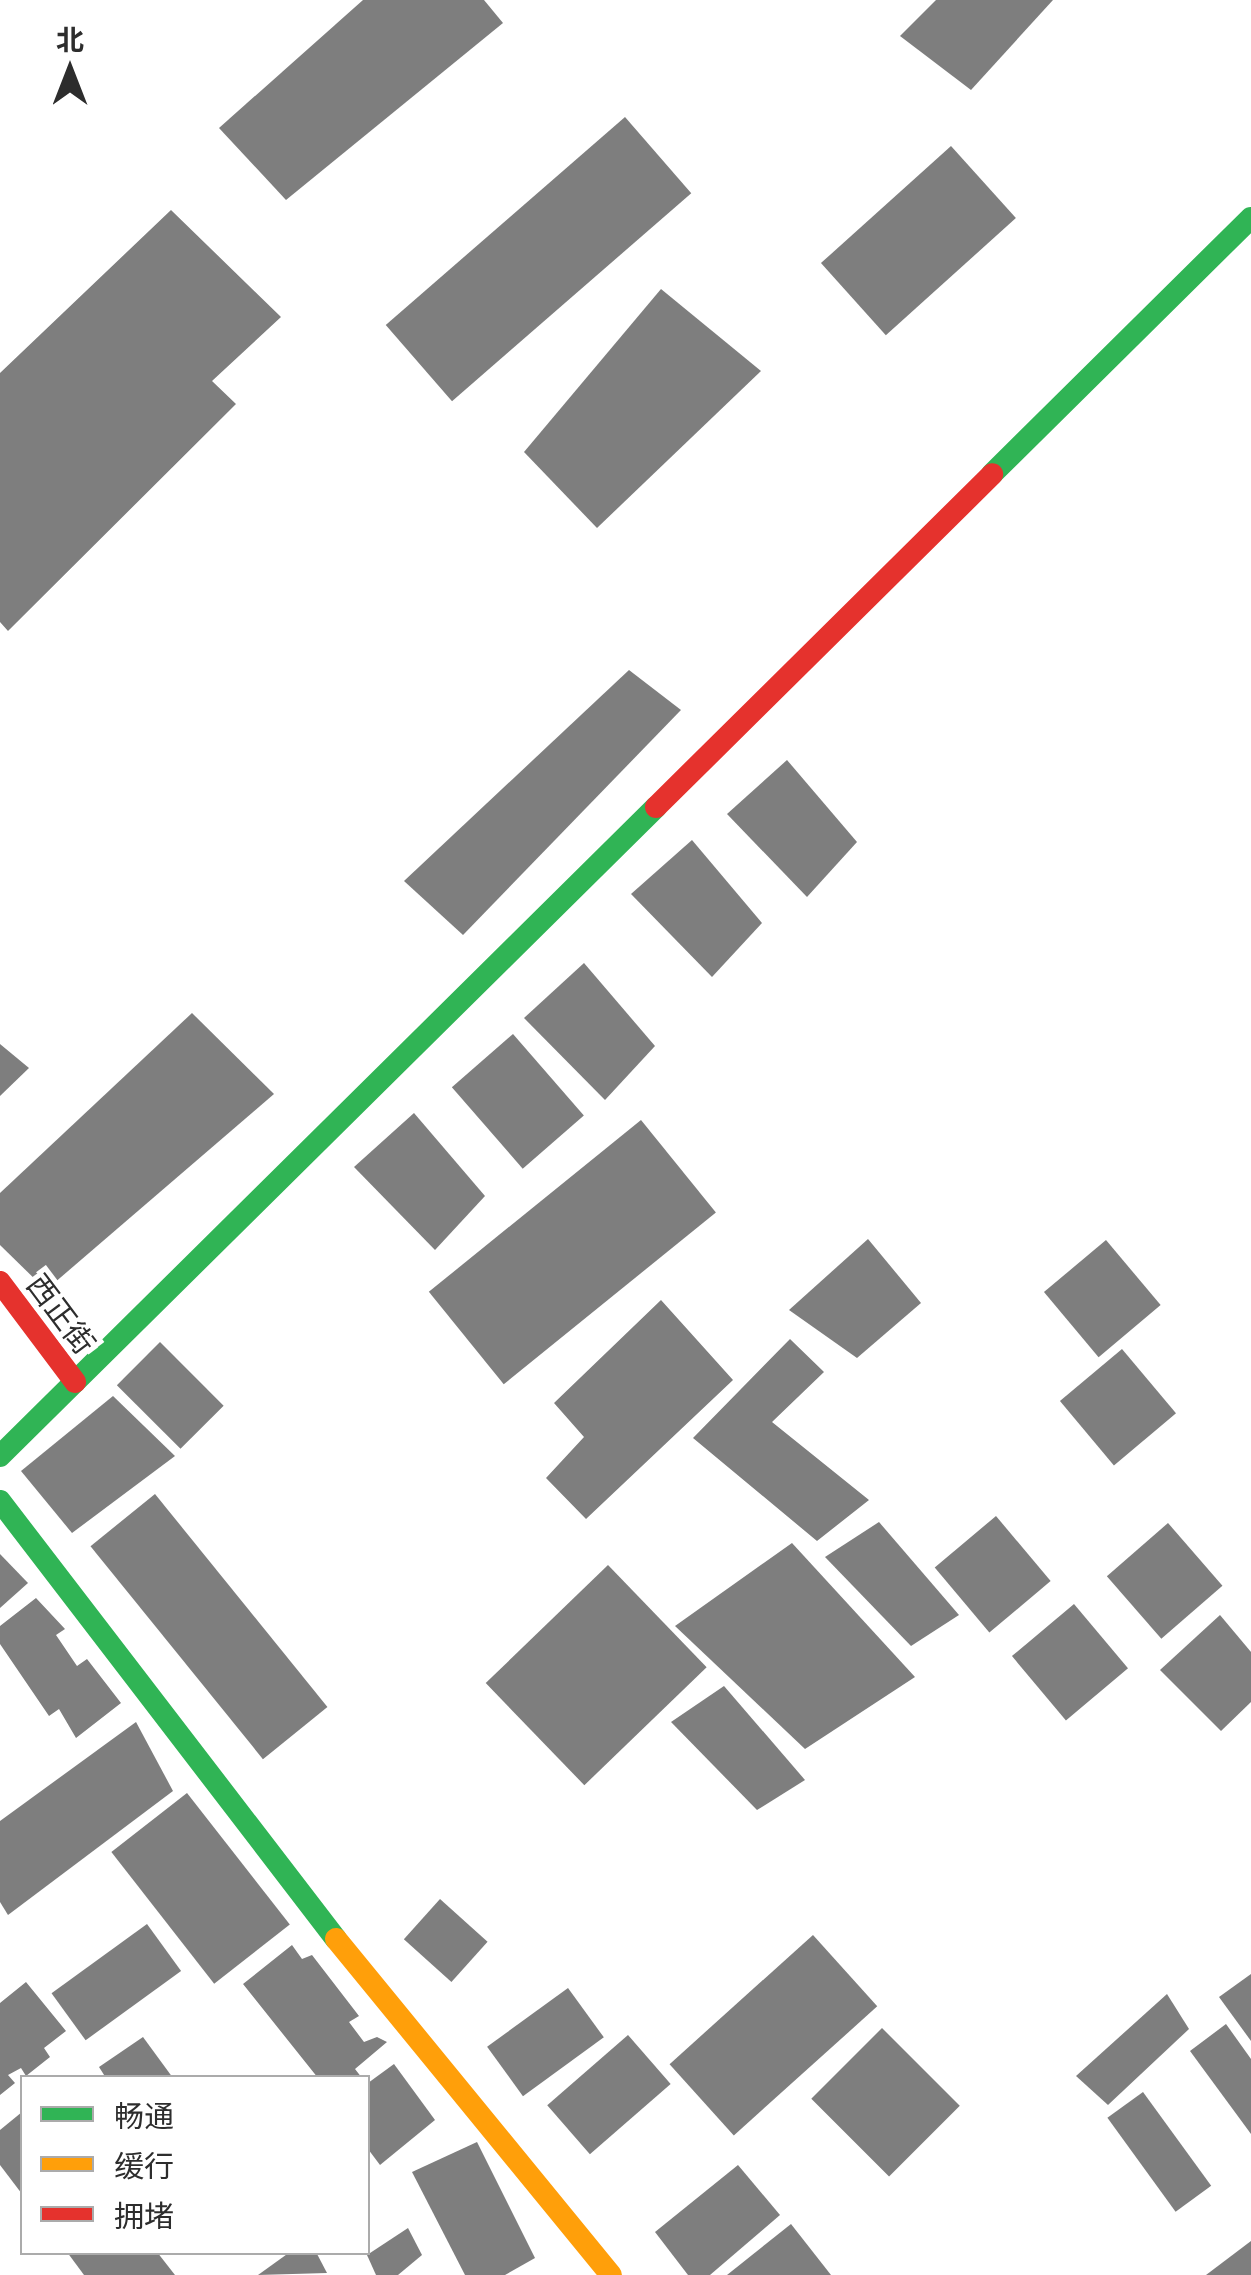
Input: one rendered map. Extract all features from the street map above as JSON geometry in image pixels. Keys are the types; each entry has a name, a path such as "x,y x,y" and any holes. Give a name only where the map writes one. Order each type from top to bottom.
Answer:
{"main road":[{"path":"0,1456 1251,218"},
{"name":"西正街","path":"0,1282 75,1382"},
{"path":"0,1501 278,1866 611,2275"}],"building":[{"path":"363,0 484,0 503,23 286,200 219,128"},
{"path":"936,0 1053,0 971,90 900,36"},
{"path":"625,117 691,193 452,401 386,325"},
{"path":"951,146 1016,218 886,335 821,263"},
{"path":"171,210 281,317 212,381 236,404 8,631 0,622 0,373"},
{"path":"661,289 761,371 597,528 524,452"},
{"path":"629,670 681,710 463,935 404,881"},
{"path":"787,760 857,842 807,897 727,814"},
{"path":"692,840 762,923 712,977 631,894"},
{"path":"584,963 655,1046 605,1100 524,1018"},
{"path":"192,1013 274,1094 46,1290 0,1245 0,1193"},
{"path":"513,1034 584,1116 523,1169 452,1087"},
{"path":"0,1044 29,1068 0,1096"},
{"path":"414,1113 485,1196 435,1250 354,1167"},
{"path":"641,1120 716,1212 504,1384 429,1292"},
{"path":"868,1239 921,1303 857,1358 789,1310"},
{"path":"1106,1240 1161,1305 1099,1357 1044,1292"},
{"path":"661,1300 733,1380 586,1519 546,1478 584,1437 554,1403"},
{"path":"790,1339 824,1372 772,1422 869,1500 817,1541 693,1438"},
{"path":"160,1342 224,1406 181,1449 117,1385"},
{"path":"1122,1349 1176,1413 1114,1465 1060,1401"},
{"path":"113,1396 175,1456 72,1533 21,1471"},
{"path":"155,1494 327,1707 263,1759 90,1546"},
{"path":"996,1516 1051,1581 989,1633 935,1567"},
{"path":"879,1522 959,1615 911,1646 825,1557"},
{"path":"1168,1523 1222,1586 1161,1639 1107,1576"},
{"path":"792,1543 915,1677 805,1749 675,1626"},
{"path":"0,1554 28,1583 0,1608"},
{"path":"608,1565 707,1667 584,1785 486,1683"},
{"path":"36,1598 65,1629 56,1635 77,1666 87,1659 121,1703 76,1738 59,1709 49,1716 0,1644 0,1626"},
{"path":"1074,1604 1128,1668 1066,1720 1012,1656"},
{"path":"1220,1615 1251,1652 1251,1702 1221,1731 1160,1670"},
{"path":"724,1686 805,1780 757,1810 671,1722"},
{"path":"136,1722 173,1791 8,1915 0,1902 0,1821"},
{"path":"187,1793 290,1925 214,1984 111,1852"},
{"path":"440,1899 488,1942 451,1982 404,1939"},
{"path":"147,1924 181,1971 86,2040 52,1993"},
{"path":"813,1935 877,2006 734,2135 670,2064"},
{"path":"292,1945 302,1959 312,1955 359,2016 349,2022 364,2042 377,2037 387,2042 355,2069 360,2075 316,2075 243,1984"},
{"path":"1251,1974 1251,2041 1219,1997"},
{"path":"26,1982 66,2031 44,2048 50,2057 27,2075 21,2068 8,2075 15,2083 0,2095 0,2003"},
{"path":"568,1988 604,2037 523,2096 487,2047"},
{"path":"1167,1994 1189,2029 1108,2105 1076,2076"},
{"path":"1226,2024 1251,2059 1251,2134 1190,2051"},
{"path":"882,2028 960,2106 889,2176 811,2099"},
{"path":"628,2035 671,2084 590,2154 547,2105"},
{"path":"143,2037 171,2075 104,2075 99,2067"},
{"path":"394,2064 435,2120 380,2165 370,2152 370,2082"},
{"path":"1143,2092 1211,2186 1176,2212 1107,2118"},
{"path":"20,2114 20,2191 0,2165 0,2130"},
{"path":"477,2142 535,2258 505,2275 465,2275 412,2172"},
{"path":"738,2165 780,2215 710,2275 688,2275 655,2232"},
{"path":"791,2224 831,2275 727,2275"},
{"path":"408,2228 422,2255 398,2275 376,2275 367,2255"},
{"path":"1251,2241 1251,2275 1206,2275"},
{"path":"69,2255 159,2255 175,2275 84,2275"},
{"path":"286,2255 318,2255 327,2273 258,2275"}],"traffic: fast":[{"path":"992,474 1251,218"},
{"path":"0,1456 656,807"},
{"path":"0,1501 336,1939"}],"traffic: slow":[{"path":"336,1939 611,2275"}],"traffic: jam":[{"path":"656,807 992,474"},
{"path":"0,1282 75,1382"}]}
